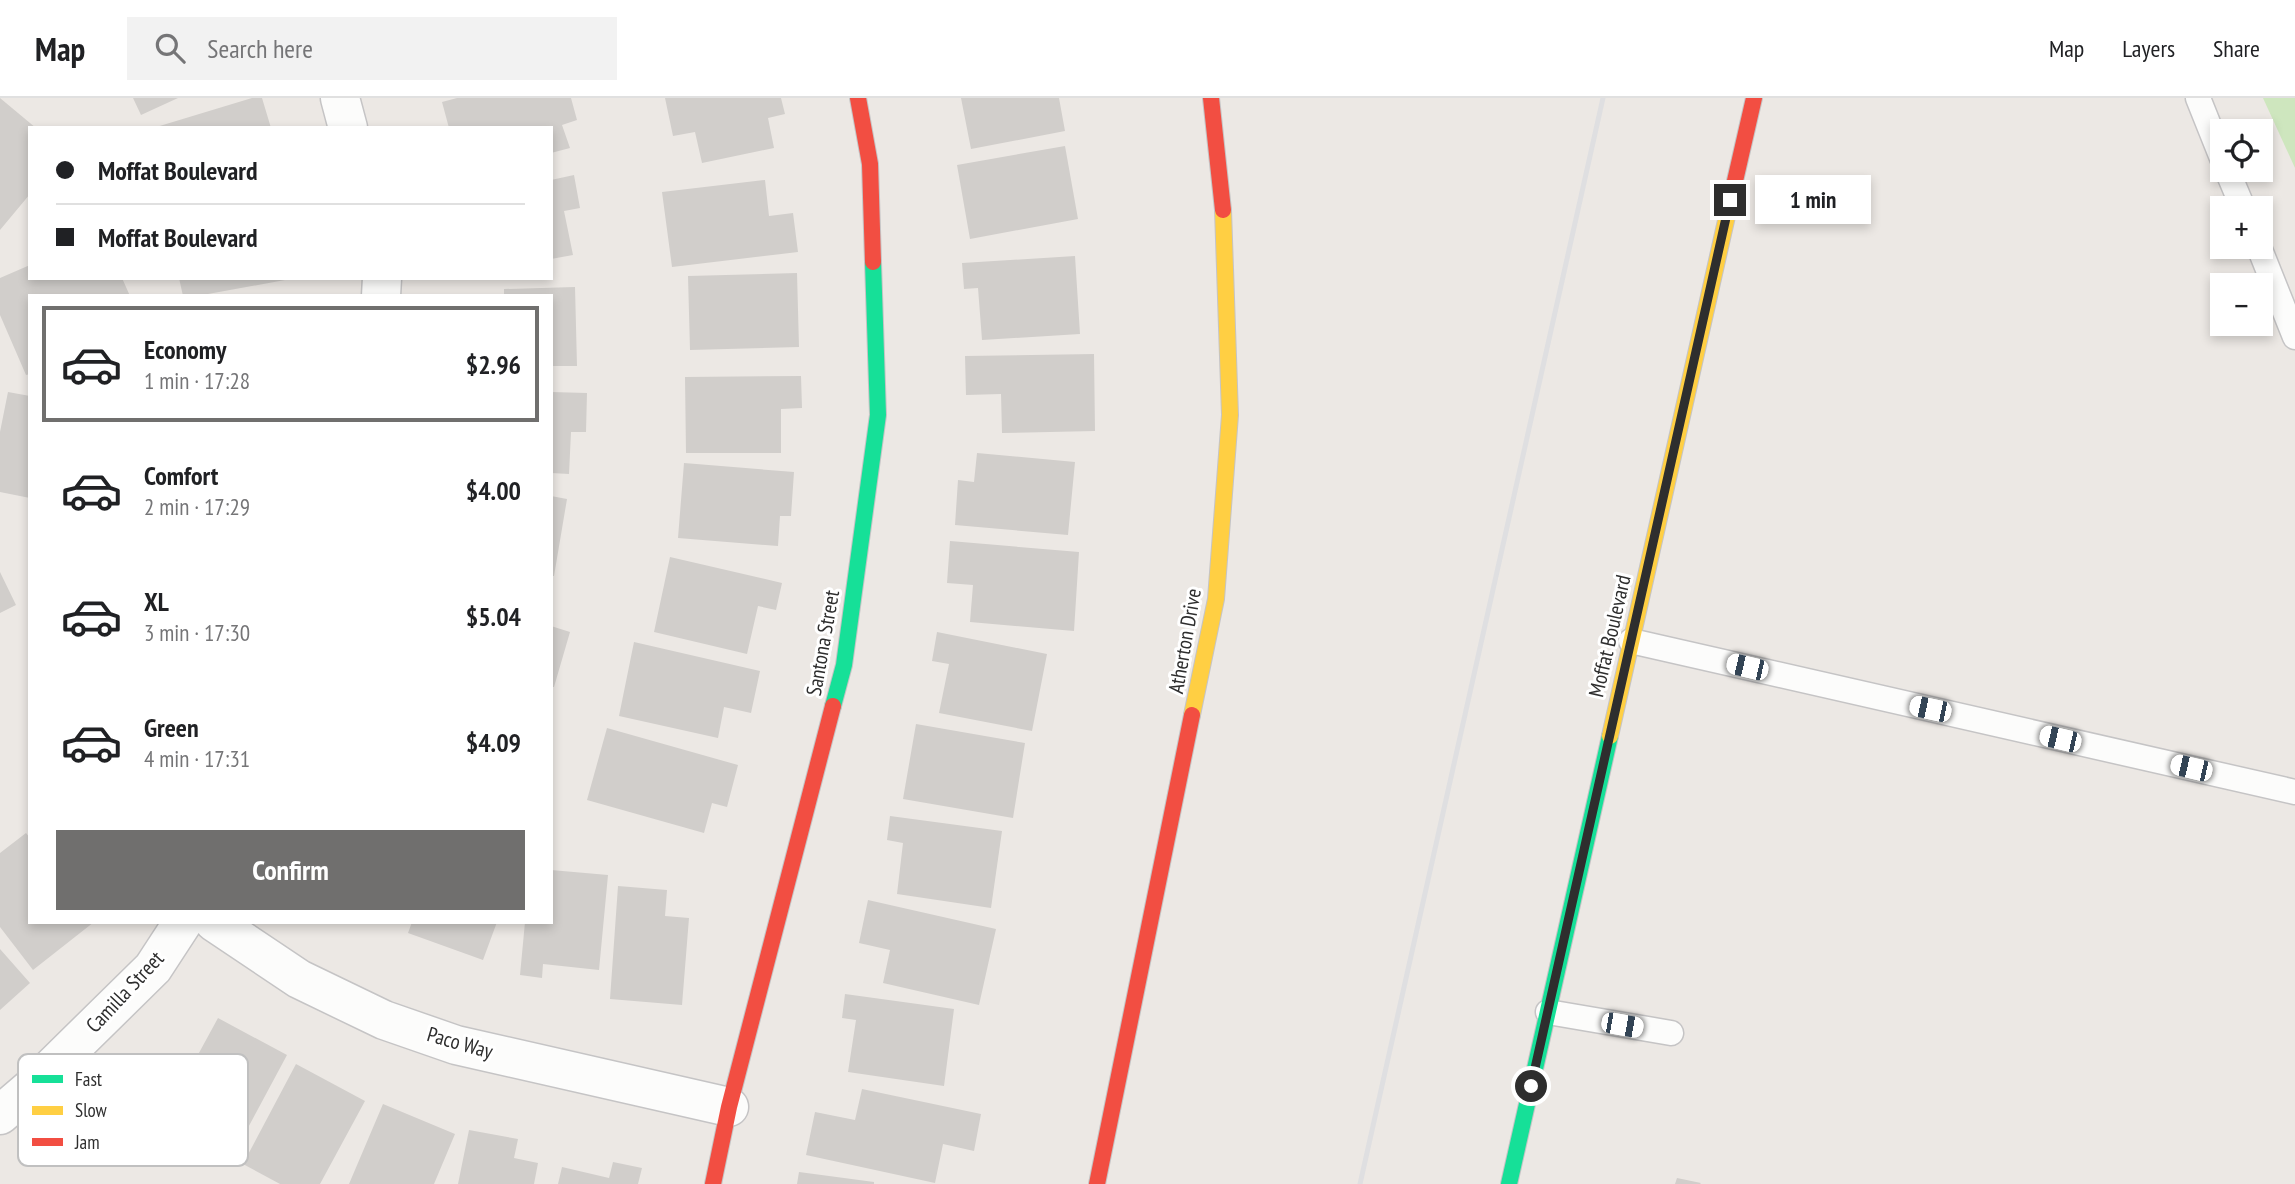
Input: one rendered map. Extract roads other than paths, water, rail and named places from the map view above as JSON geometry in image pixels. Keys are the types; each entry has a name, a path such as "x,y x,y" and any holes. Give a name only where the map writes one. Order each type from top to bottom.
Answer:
{"street":[{"path":"340,98 347,126"},
{"name":"Santona Street","path":"713,1184 729,1107 844,665 878,415 870,164 858,98"},
{"name":"Atherton Drive","path":"1097,1184 1216,599 1230,415 1223,195 1211,98"},
{"name":"Moffat Boulevard","path":"1510,1184 1754,98"},
{"name":"Camilla Street","path":"66,1054 153,968 182,924"},
{"name":"Paco Way","path":"217,924 299,979 384,1020 456,1045 729,1107"},
{"name":"Camilla Street","path":"0,1115 18,1099"}],"lane":[{"path":"2198,98 2210,128"},
{"path":"2264,259 2295,337"},
{"path":"1631,641 2295,792"},
{"path":"1548,1012 1671,1033"}],"railway":[{"path":"1360,1184 1603,98"}]}
